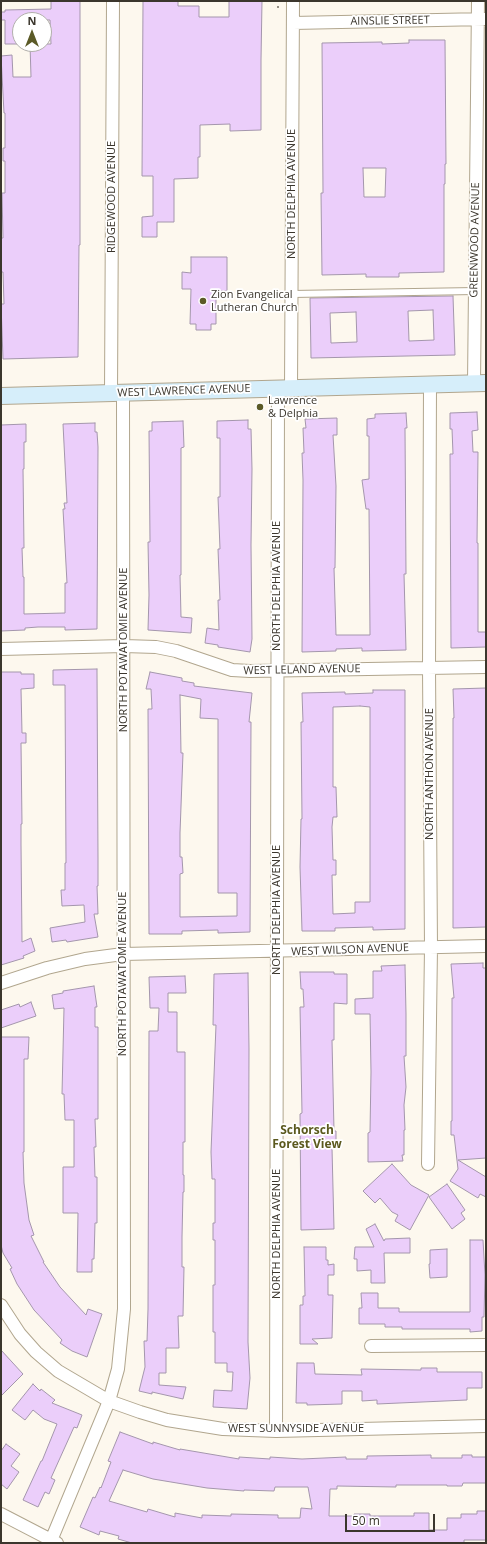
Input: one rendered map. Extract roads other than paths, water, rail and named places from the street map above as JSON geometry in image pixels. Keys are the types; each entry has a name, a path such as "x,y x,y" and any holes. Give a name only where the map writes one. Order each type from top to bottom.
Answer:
{"main road":[{"name":"WEST LAWRENCE AVENUE","path":"1,396 480,383"}],"street":[{"name":"RIDGEWOOD AVENUE","path":"113,1 117,392"},
{"name":"NORTH DELPHIA AVENUE","path":"276,1431 277,670 284,388 292,294 293,1"},
{"name":"GREENWOOD AVENUE","path":"478,1 482,19 475,291 480,383"},
{"name":"AINSLIE STREET","path":"293,23 482,19"},
{"name":"NORTH ANTHON AVENUE","path":"428,1164 431,948 429,668 430,384"},
{"name":"NORTH POTAWATOMIE AVENUE","path":"52,1542 110,1401 118,1369 124,1309 124,646 117,392"},
{"name":"WEST LELAND AVENUE","path":"1,649 124,646 156,647 176,651 232,670 486,667"},
{"name":"WEST WILSON AVENUE","path":"1,984 48,968 85,959 123,954 277,952 486,946"},
{"name":"WEST SUNNYSIDE AVENUE","path":"1,1305 20,1334 36,1352 58,1371 110,1401 167,1420 223,1429 276,1431 486,1426"},
{"path":"371,1346 486,1344"},
{"path":"1,1514 52,1542"}],"lane":[{"path":"292,294 475,291"}],"place":[{"name":"Zion Evangelical Lutheran Church","path":"203,301"},
{"name":"Lawrence & Delphia","path":"260,407"}],"district":[{"name":"Schorsch Forest View","path":"307,1138"}]}
